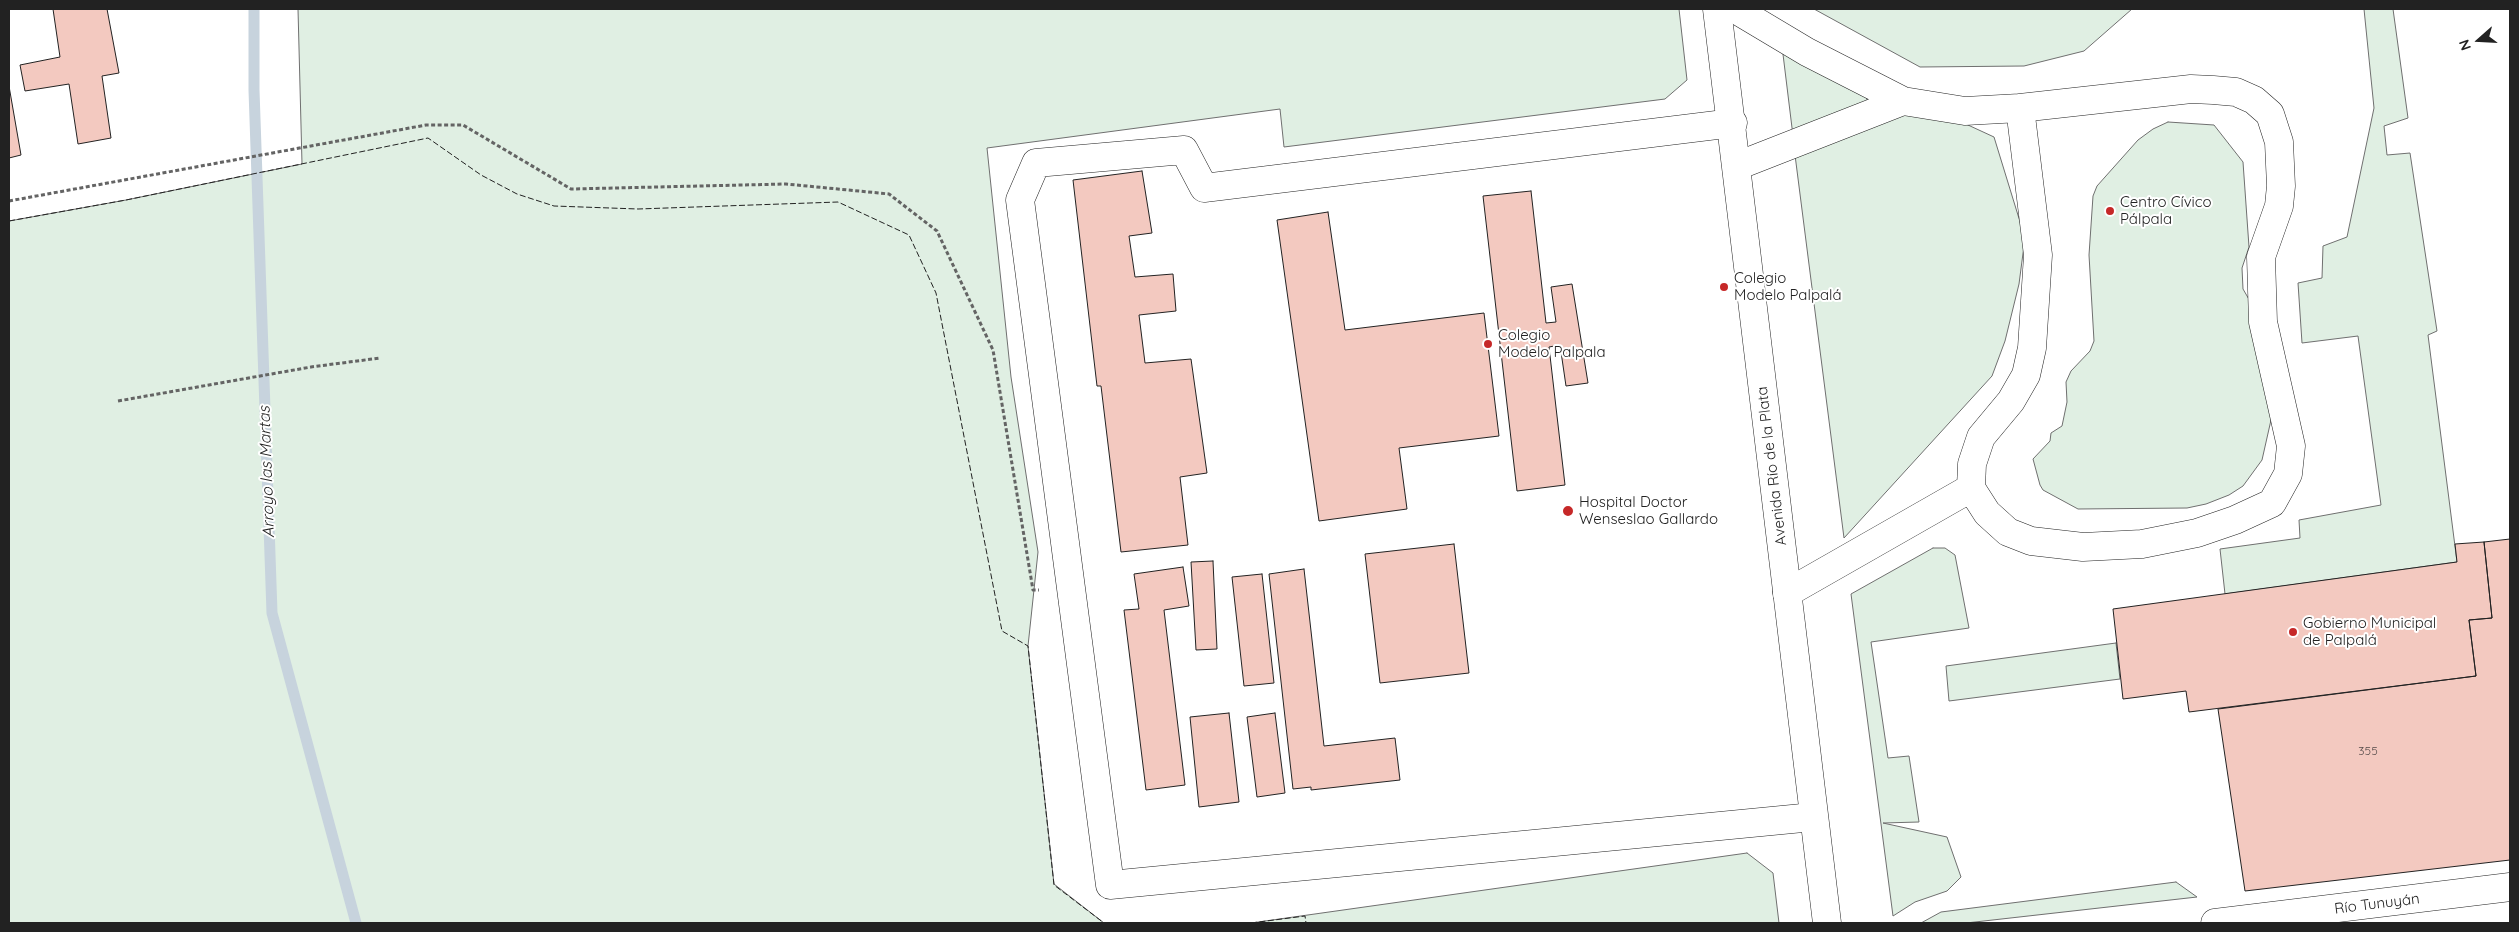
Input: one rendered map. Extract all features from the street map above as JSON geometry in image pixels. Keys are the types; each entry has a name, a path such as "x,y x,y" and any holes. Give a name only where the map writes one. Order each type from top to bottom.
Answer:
{"main road":[{"name":"Avenida Río de la Plata","path":"1717,9 1733,123 1826,923"},
{"path":"1735,9 1807,52 1903,101 1965,111 2020,108 2191,89 2236,92 2254,100 2270,114 2279,142 2281,186 2279,206 2261,257 2263,322 2291,446 2288,474 2272,503 2235,520 2197,533 2133,544 2083,547 2032,541 2008,532 1987,513 1971,488 1972,464 1981,437 2010,401 2026,375 2032,348 2038,255 2020,108"},
{"path":"1737,166 1903,101"},
{"path":"1733,123 1204,188 1184,150 1036,163 1020,200 1110,885 1813,817"},
{"path":"1787,593 1971,488"},
{"name":"Río Tunuyán","path":"2214,923 2277,920 2510,887"}],"path":[{"path":"9,202 426,125 463,125 570,189 786,184 889,194 937,231 993,350 1033,590 1071,590"},
{"path":"118,401 174,393 311,367 380,358"}],"green space":[{"path":"298,9 1679,9 1687,80 1665,99 1284,147 1280,109 987,148 1011,377 1038,552 1028,646 1054,884 1104,923 9,923 9,221 126,200 302,164"},
{"path":"1814,9 2132,9 2084,51 2024,66 1920,67"},
{"path":"2364,9 2393,9 2408,118 2384,126 2387,155 2410,153 2437,331 2428,335 2457,562 2225,594 2220,549 2300,538 2299,520 2381,505 2358,336 2302,343 2298,283 2322,278 2323,246 2347,237 2374,108"},
{"path":"1782,46 1864,91 1869,105 1793,136"},
{"path":"1904,113 1942,113 1994,137 2025,238 2019,284 2005,341 1992,376 1844,538 1795,155"},
{"path":"2168,122 2214,125 2243,162 2249,247 2242,268 2243,289 2254,308 2258,360 2269,397 2271,420 2262,460 2243,486 2229,495 2206,504 2187,508 2078,509 2043,490 2033,459 2050,441 2051,433 2062,426 2067,402 2066,382 2071,371 2090,351 2094,341 2089,255 2093,196 2097,186 2138,140 2153,129"},
{"path":"1933,548 1945,548 1955,555 1969,628 1871,642 1888,758 1909,756 1919,822 1883,823 1947,837 1961,877 1947,891 1915,902 1893,916 1851,594"},
{"path":"2116,643 2120,679 1949,701 1946,666"},
{"path":"1747,853 1773,873 1779,923 1251,923"},
{"path":"2176,882 2197,897 1966,923 1921,923 1941,912"}],"building":[{"path":"53,9 107,9 119,73 102,76 111,138 78,144 69,84 25,91 20,65 60,57"},
{"path":"9,86 21,155 9,158"},
{"path":"1142,171 1152,233 1129,236 1135,277 1173,274 1176,311 1139,315 1145,363 1191,359 1207,473 1180,477 1188,545 1121,552 1101,386 1097,386 1073,180"},
{"path":"1531,191 1546,323 1556,322 1551,287 1572,284 1588,383 1566,386 1560,345 1549,347 1565,485 1517,491 1483,196"},
{"path":"1328,212 1345,330 1484,313 1499,436 1399,448 1407,509 1319,521 1277,220"},
{"path":"2510,539 2510,860 2245,891 2218,709 2476,676 2469,620 2492,618 2484,542"},
{"name":"Gobierno Municipal de Palpalá","path":"2484,542 2492,618 2469,620 2476,676 2189,712 2186,691 2123,699 2113,609 2457,562 2455,544"},
{"path":"1454,544 1469,673 1380,683 1365,554"},
{"path":"1213,561 1217,649 1196,650 1191,562"},
{"path":"1183,567 1189,606 1164,610 1185,785 1146,790 1124,610 1139,609 1134,574"},
{"path":"1304,569 1324,746 1395,738 1400,780 1311,790 1311,787 1293,789 1269,574"},
{"path":"1262,574 1274,683 1244,686 1232,577"},
{"path":"1229,713 1239,802 1199,807 1190,717"},
{"path":"1275,713 1285,793 1257,797 1247,717"}],"waterway":[{"name":"Arroyo las Martas","path":"254,9 254,90 272,613 356,923"}],"fence":[{"path":"9,221 126,200 428,138 481,175 517,194 554,206 638,209 838,202 909,235 936,293 1002,631 1028,646 1054,885 1104,923"},
{"path":"1251,923 1305,916 1306,923"}],"place":[{"name":"Centro Cívico Pálpala","path":"2110,211"},
{"name":"Colegio Modelo Palpalá","path":"1724,287"},
{"name":"Colegio Modelo Palpala","path":"1488,344"},
{"name":"Hospital Doctor Wenseslao Gallardo","path":"1568,511"},
{"name":"Gobierno Municipal de Palpalá","path":"2293,632"}]}
